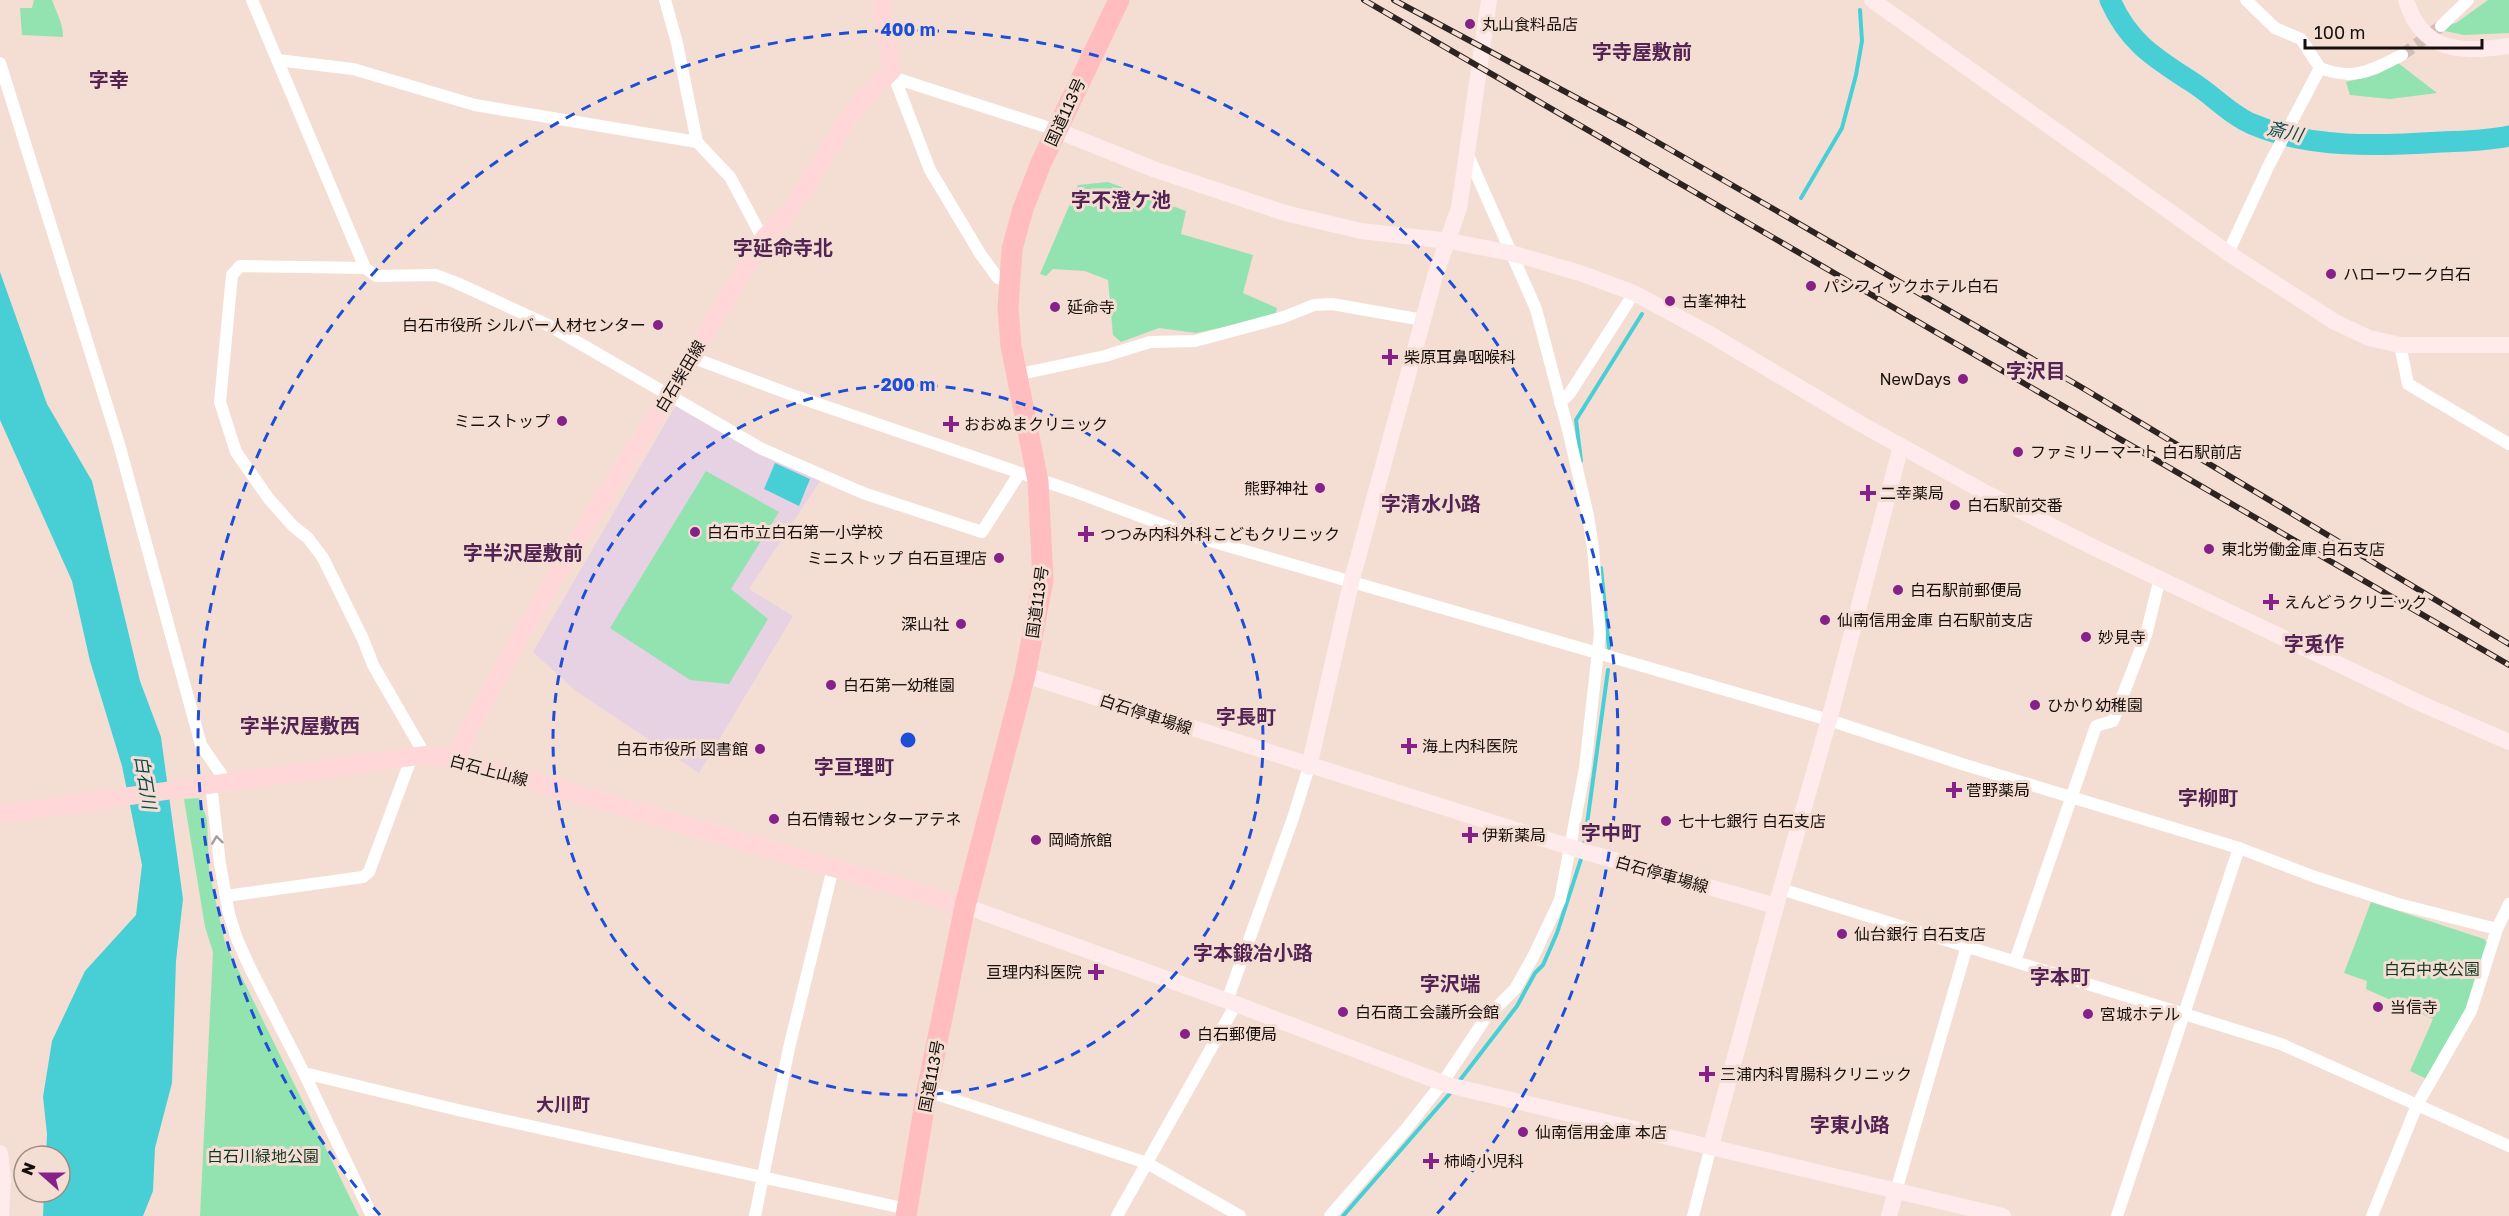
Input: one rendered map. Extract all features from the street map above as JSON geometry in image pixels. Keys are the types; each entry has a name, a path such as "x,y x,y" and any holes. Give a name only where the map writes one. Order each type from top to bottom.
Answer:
{"highway":[{"name":"国道113号","path":"906,1212 927,1091 965,906 1025,675 1043,580 1010,336 1008,280 1011,249 1023,209 1056,130 1119,0"}],"main road":[{"path":"881,0 894,74"},
{"name":"白石柴田線","path":"457,760 468,731 524,630 763,238 793,207 863,99 894,74"},
{"name":"白石上山線","path":"0,814 418,756 457,760 965,906"}],"street":[{"path":"252,0 365,268 376,276 436,275 457,283 548,325 762,449 863,493 982,532 1028,477"},
{"path":"665,0 677,43 697,142 730,177 763,238"},
{"path":"1117,1216 1231,1003 1309,766 1351,583 1435,276 1459,208 1489,0"},
{"path":"1872,0 2228,253 2335,322 2369,338 2400,345 2509,345"},
{"path":"2246,0 2276,28 2301,39 2320,68 2348,75 2373,70 2402,55"},
{"path":"2406,0 2415,24 2423,34 2445,46 2467,50 2509,46"},
{"path":"2441,26 2468,0"},
{"path":"277,60 353,69 475,105 697,142"},
{"path":"0,63 119,444 201,745 221,774 211,784 220,864 229,914 250,968 304,1073 372,1216"},
{"path":"2228,253 2269,165 2320,68"},
{"path":"894,74 1056,130 1156,170 1285,213 1361,231 1449,241 1511,253 1580,273 1634,293 1986,493 2422,704 2509,742"},
{"path":"894,74 930,170 981,255 998,278 1008,280"},
{"path":"1330,1216 1406,1129 1450,1085 1485,1019 1515,989 1533,957 1560,900 1578,850 1598,653 1598,602 1593,548 1568,430 1536,309 1467,153"},
{"path":"226,896 363,877 369,872 418,756 323,558 308,538 293,526 269,499 236,452 220,402 232,275 240,266 365,268"},
{"path":"1560,403 1570,393 1634,293"},
{"path":"1016,375 1105,356 1150,342 1195,341 1284,317 1314,305 1332,304 1423,320"},
{"path":"2400,345 2408,384 2509,444"},
{"path":"691,357 795,396 1073,491 1193,536 1829,720 1962,764 2239,848 2315,877 2398,904 2497,929"},
{"path":"1693,1216 1776,906 1829,720 1900,446"},
{"path":"2014,961 2096,726 2113,721 2146,635 2160,578"},
{"name":"白石停車場線","path":"1025,675 1578,850 1776,906"},
{"path":"2117,1216 2239,848"},
{"path":"755,1216 789,1048 832,868"},
{"path":"1781,889 2282,1044 2509,1146"},
{"path":"2372,1216 2416,1105 2471,1011 2497,929 2509,904"},
{"path":"965,906 1450,1085 2003,1216"},
{"path":"1889,1216 1967,946"},
{"path":"304,1073 906,1212"},
{"path":"927,1091 1147,1163 1240,1216"},
{"path":"0,1153 3,1180 1,1216"}],"shaded area":[{"name":"白石市立白石第一小学校","path":"677,403 824,475 749,589 793,616 699,773 576,691 533,652"}],"green space":[{"path":"34,0 52,0 61,23 63,37 22,35 20,8 32,8"},
{"path":"2488,0 2509,0 2509,33 2464,35 2445,31 2446,25 2456,23"},
{"path":"2398,63 2437,93 2390,99 2350,95 2346,82 2378,74"},
{"path":"1108,182 1186,211 1181,234 1253,255 1243,293 1277,308 1275,316 1196,333 1159,328 1121,342 1113,335 1108,280 1085,271 1053,269 1046,276 1040,274 1078,185"},
{"path":"706,471 779,512 731,589 768,619 729,684 690,680 610,628"},
{"name":"白石川緑地公園","path":"199,798 207,819 209,871 225,943 359,1216 200,1216 213,952 205,927 184,799"},
{"name":"白石中央公園","path":"2371,902 2484,939 2492,948 2435,1083 2410,1071 2433,1019 2366,989 2367,981 2344,973"}],"water":[{"name":"白石川","path":"0,272 47,404 92,481 140,681 161,737 183,899 176,961 172,1083 155,1148 153,1191 143,1216 43,1216 44,1204 72,1204 72,1144 47,1144 43,1097 52,1041 85,971 136,915 142,865 122,766 90,661 72,581 0,420"},
{"path":"775,463 810,479 799,506 764,489"}],"waterway":[{"name":"斎川","path":"2110,0 2126,28 2155,57 2200,87 2236,115 2274,132 2321,142 2369,145 2492,139 2509,136"},
{"path":"1801,198 1842,128 1862,41 1860,10"},
{"path":"1581,461 1576,420 1642,314"},
{"path":"1601,568 1609,648"},
{"path":"1584,846 1608,670"},
{"path":"1457,1084 1517,1006 1535,973 1543,965 1557,933 1582,856"},
{"path":"1343,1216 1453,1090"}],"tunnel":[{"path":"2402,55 2441,26"}],"railway":[{"path":"1364,0 2509,665"},
{"path":"1394,0 1631,127 1777,211 2081,387 2509,644"}],"place":[{"name":"丸山食料品店","path":"1470,24"},
{"name":"ハローワーク白石","path":"2331,274"},
{"name":"パシフィックホテル白石","path":"1811,286"},
{"name":"古峯神社","path":"1670,301"},
{"name":"延命寺","path":"1055,307"},
{"name":"白石市役所 シルバー人材センター","path":"658,325"},
{"name":"柴原耳鼻咽喉科","path":"1390,357"},
{"name":"NewDays","path":"1963,379"},
{"name":"ミニストップ","path":"562,421"},
{"name":"おおぬまクリニック","path":"951,424"},
{"name":"ファミリーマート 白石駅前店","path":"2018,452"},
{"name":"熊野神社","path":"1320,488"},
{"name":"二幸薬局","path":"1868,493"},
{"name":"白石駅前交番","path":"1955,505"},
{"name":"白石市立白石第一小学校","path":"695,532"},
{"name":"つつみ内科外科こどもクリニック","path":"1086,534"},
{"name":"東北労働金庫 白石支店","path":"2209,549"},
{"name":"ミニストップ 白石亘理店","path":"999,558"},
{"name":"白石駅前郵便局","path":"1898,590"},
{"name":"えんどうクリニック","path":"2271,602"},
{"name":"仙南信用金庫 白石駅前支店","path":"1825,620"},
{"name":"深山社","path":"961,624"},
{"name":"妙見寺","path":"2086,637"},
{"name":"白石第一幼稚園","path":"831,685"},
{"name":"ひかり幼稚園","path":"2035,705"},
{"name":"海上内科医院","path":"1409,746"},
{"name":"白石市役所 図書館","path":"760,749"},
{"name":"菅野薬局","path":"1954,790"},
{"name":"白石情報センターアテネ","path":"774,819"},
{"name":"七十七銀行 白石支店","path":"1666,821"},
{"name":"伊新薬局","path":"1470,835"},
{"name":"岡崎旅館","path":"1036,840"},
{"name":"仙台銀行 白石支店","path":"1842,934"},
{"name":"亘理内科医院","path":"1096,972"},
{"name":"当信寺","path":"2378,1007"},
{"name":"白石商工会議所会館","path":"1343,1012"},
{"name":"宮城ホテル","path":"2088,1014"},
{"name":"白石郵便局","path":"1185,1034"},
{"name":"三浦内科胃腸科クリニック","path":"1707,1074"},
{"name":"仙南信用金庫 本店","path":"1523,1132"},
{"name":"柿崎小児科","path":"1431,1161"}],"district":[{"name":"字寺屋敷前","path":"1642,51"},
{"name":"字幸","path":"109,79"},
{"name":"字不澄ケ池","path":"1121,199"},
{"name":"字延命寺北","path":"783,247"},
{"name":"字沢目","path":"2036,370"},
{"name":"字清水小路","path":"1431,503"},
{"name":"字半沢屋敷前","path":"523,552"},
{"name":"字兎作","path":"2314,643"},
{"name":"字長町","path":"1246,716"},
{"name":"字半沢屋敷西","path":"300,725"},
{"name":"字亘理町","path":"854,766"},
{"name":"字柳町","path":"2208,797"},
{"name":"字中町","path":"1611,832"},
{"name":"字本鍛冶小路","path":"1253,952"},
{"name":"字本町","path":"2060,976"},
{"name":"字沢端","path":"1450,983"},
{"name":"大川町","path":"563,1104"},
{"name":"字東小路","path":"1850,1124"}]}
